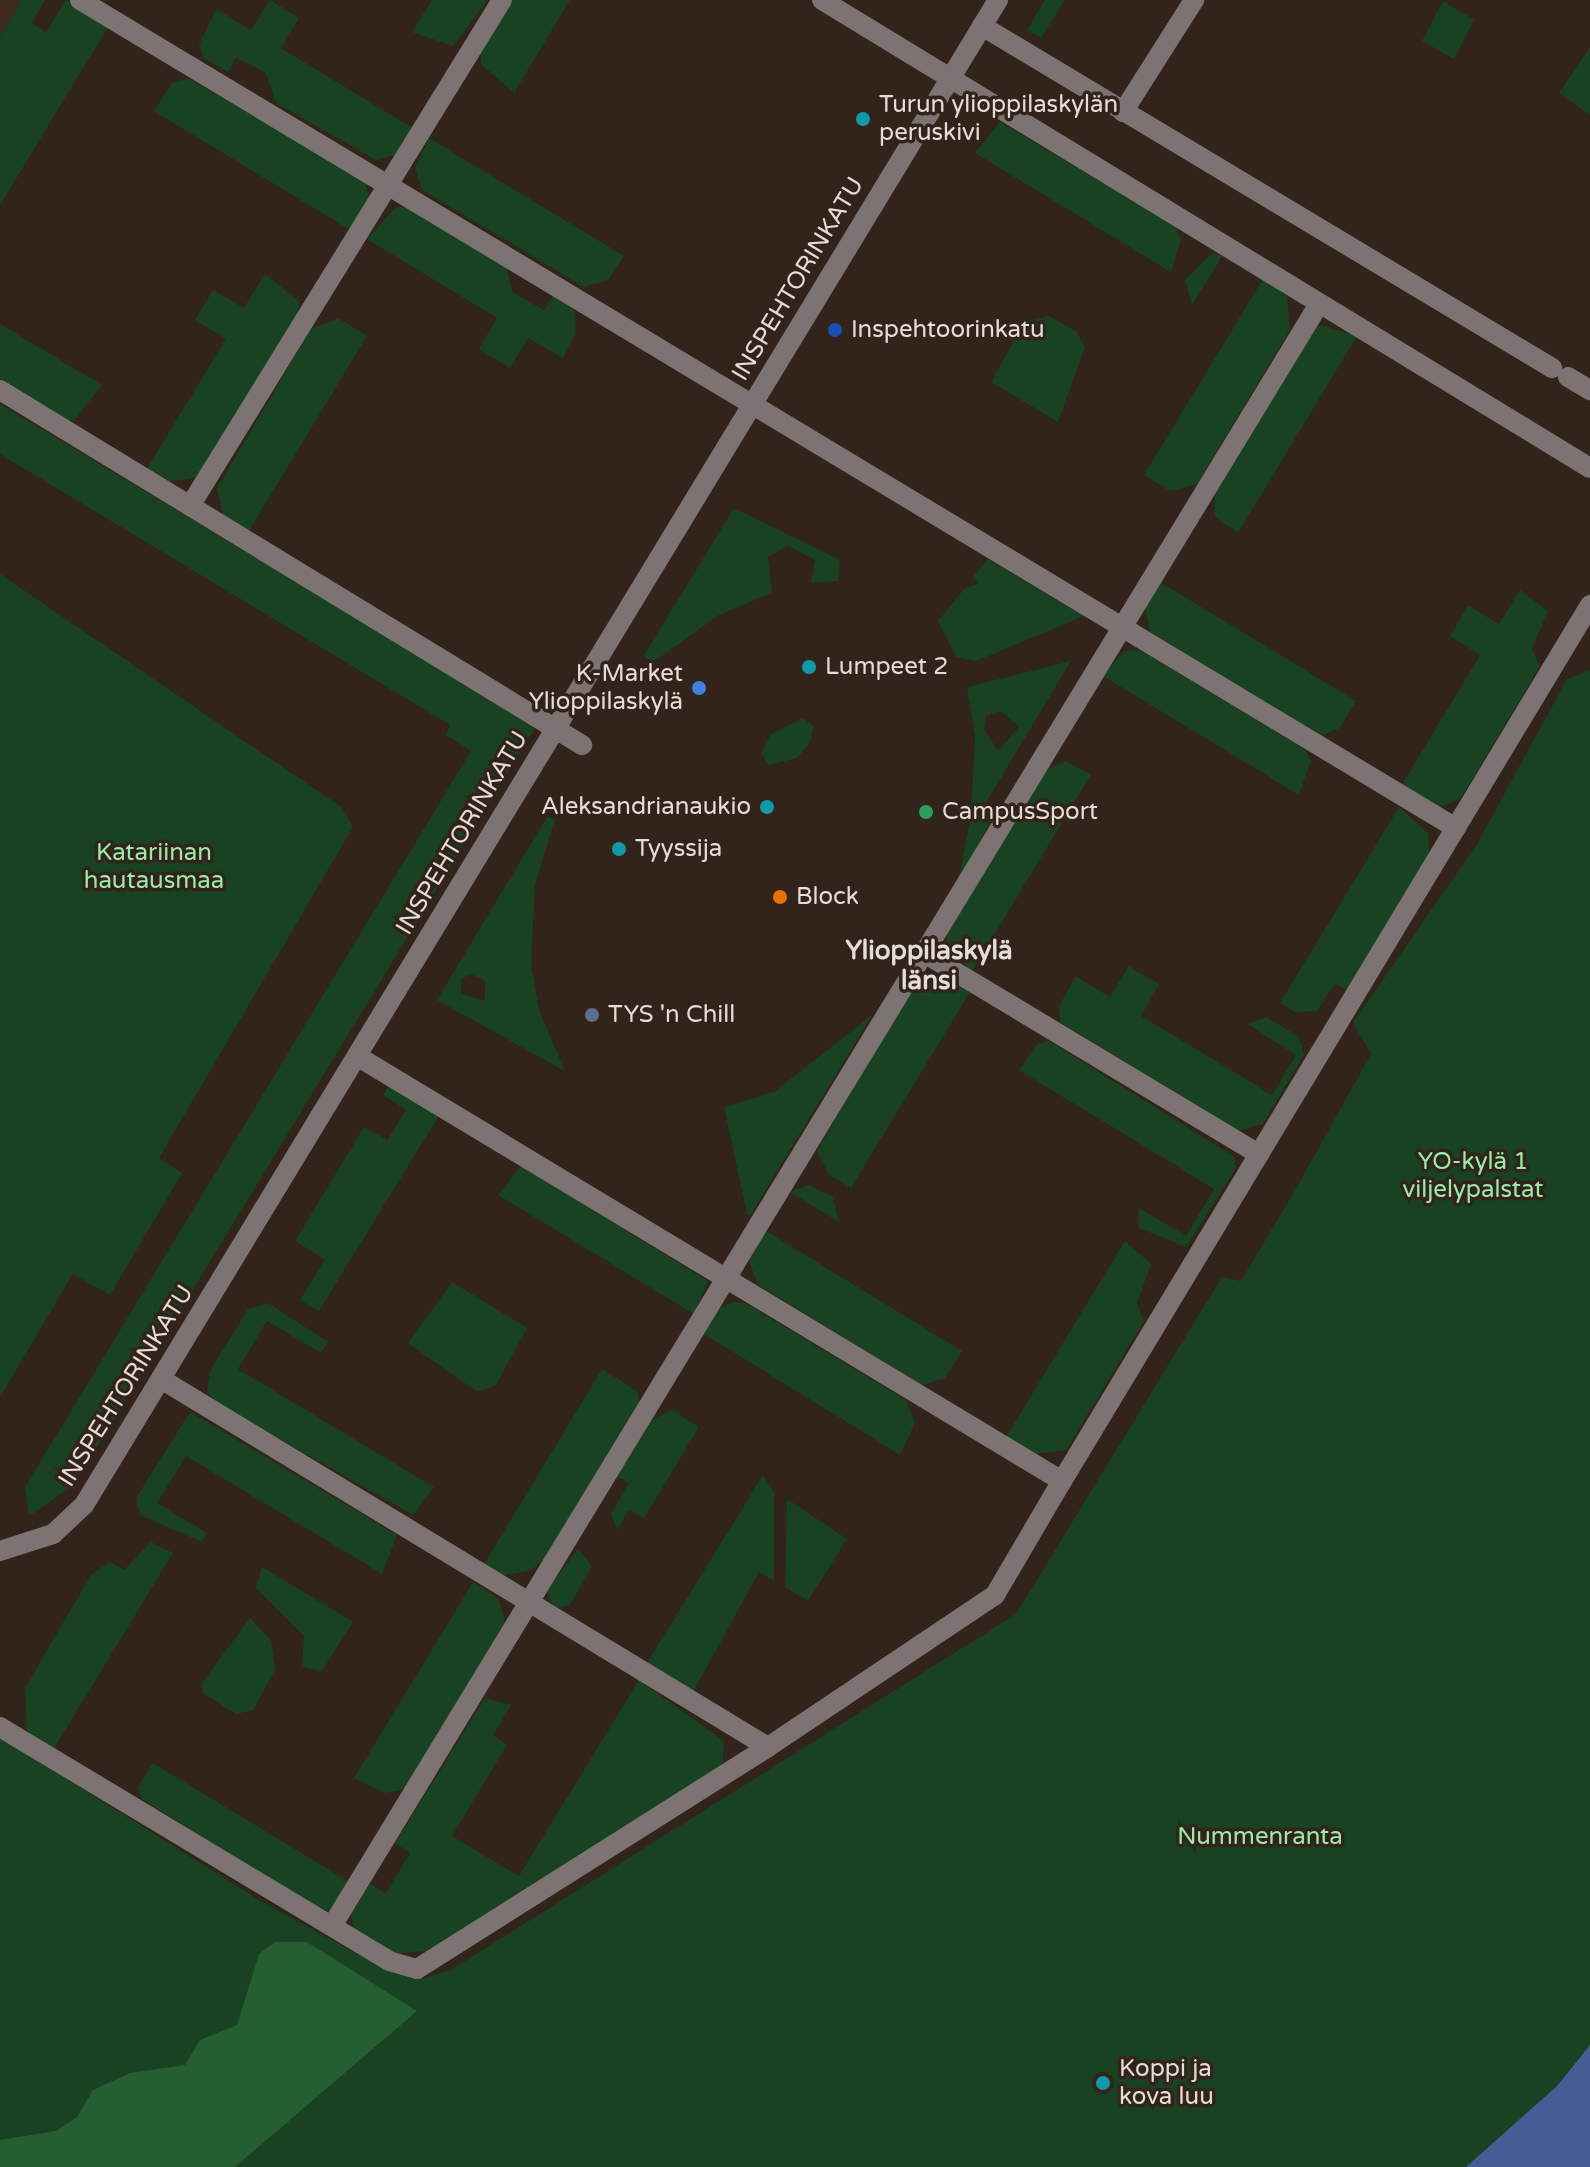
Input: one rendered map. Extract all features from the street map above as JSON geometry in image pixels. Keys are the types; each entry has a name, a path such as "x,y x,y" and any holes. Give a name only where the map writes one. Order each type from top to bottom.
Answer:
{"street":[{"path":"80,0 1456,828"},
{"path":"190,506 502,0"},
{"path":"822,0 952,76 1590,468"},
{"name":"INSPEHTORINKATU","path":"0,1551 39,1541 65,1524 161,1379 998,0"},
{"path":"1123,112 1194,0"},
{"path":"982,26 1590,390"},
{"path":"332,1926 1319,304"},
{"path":"0,390 582,745"},
{"path":"0,1727 403,1966 435,1964 995,1595 1590,605"},
{"path":"924,953 1259,1154"},
{"path":"357,1056 725,1281 1062,1481"},
{"path":"161,1379 768,1747"}],"shaded area":[{"path":"0,0 22,0 0,37"}],"green space":[{"path":"22,0 45,0 32,23 46,32 66,0 110,24 0,205 0,37"},
{"path":"270,0 299,18 281,48 412,128 395,155 376,160 276,103 266,73 236,57 228,72 204,58 199,45 216,9 251,30"},
{"path":"432,0 488,0 453,46 412,32"},
{"path":"512,0 570,0 514,93 481,64 481,50"},
{"path":"1045,0 1065,0 1041,38 1027,30"},
{"path":"1443,1 1474,20 1454,59 1422,41"},
{"path":"1590,47 1590,115 1559,93"},
{"path":"188,78 364,178 369,197 350,230 154,111 172,83"},
{"path":"1000,122 1175,226 1181,240 1171,272 975,153"},
{"path":"429,138 624,256 608,280 584,287 422,190 415,168"},
{"path":"396,207 410,207 507,266 512,292 544,310 555,293 574,306 576,333 563,358 528,338 510,368 479,349 497,318 367,239"},
{"path":"1212,253 1223,255 1192,305 1185,280"},
{"path":"265,274 299,301 298,316 200,477 166,482 146,470 226,339 195,320 213,290 244,308"},
{"path":"1263,279 1287,296 1290,330 1197,484 1170,491 1144,475"},
{"path":"1049,316 1076,331 1085,347 1058,422 991,382 1025,321"},
{"path":"338,318 367,336 248,532 223,516 217,488 311,329"},
{"path":"0,324 102,385 75,419 67,421 0,381"},
{"path":"1321,325 1357,336 1238,533 1215,517 1214,490 1309,332"},
{"path":"0,404 536,726 88,1462 68,1489 29,1516 25,1487 471,751 446,735 450,725 0,454"},
{"path":"734,508 840,560 838,581 811,583 815,560 788,546 768,557 772,593 719,615 652,663 644,655"},
{"path":"988,559 1084,616 976,661 956,657 938,621 965,588 979,584 973,577"},
{"name":"Katariinan hautausmaa","path":"0,574 341,807 353,827 159,1158 182,1173 110,1295 73,1274 0,1397"},
{"path":"1160,582 1356,701 1340,728 1320,736 1150,632 1145,608"},
{"path":"1520,590 1548,611 1532,649 1540,666 1461,798 1440,808 1401,786 1480,655 1450,636 1468,605 1499,624"},
{"path":"1140,650 1303,748 1311,760 1299,795 1103,676 1124,651"},
{"path":"1071,661 978,816 990,823 958,882 971,816 975,736 967,687","holes":["1001,711 1019,727 998,751 984,729 986,715"]},
{"name":"Nummenranta","path":"1590,670 1590,2045 1557,2086 1466,2167 0,2167 0,1737 256,1898 379,1966 423,1978 451,1970 1016,1614 1222,1277 1241,1281 1371,1054 1353,1023 1477,844 1567,679"},
{"path":"803,718 814,727 810,743 797,758 769,765 761,753 771,734"},
{"path":"1066,761 1091,775 972,971 946,946 948,929 1044,771"},
{"path":"1399,807 1428,833 1429,856 1347,991 1335,983 1317,1011 1295,1012 1280,1003"},
{"path":"547,817 555,819 535,885 531,962 539,1010 565,1071 437,1000","holes":["471,974 485,981 485,1001 461,994 461,979"]},
{"path":"1129,966 1159,984 1141,1016 1272,1095 1296,1055 1247,1024 1267,1017 1299,1037 1304,1055 1263,1124 1238,1131 1060,1022 1059,1006 1076,976 1110,997"},
{"path":"940,976 970,992 851,1188 829,1175 817,1151 914,985"},
{"path":"872,1015 750,1216 747,1214 724,1107 774,1092"},
{"path":"1049,1041 1235,1157 1236,1168 1186,1247 1139,1228 1138,1207 1186,1236 1214,1189 1019,1070 1037,1044"},
{"path":"390,1084 440,1114 319,1311 300,1300 325,1260 295,1241 364,1127 387,1140 406,1110 383,1095"},
{"path":"521,1166 708,1281 694,1314 498,1195"},
{"path":"809,1185 833,1197 839,1222 790,1192"},
{"path":"766,1231 962,1351 945,1378 922,1385 758,1285 749,1261"},
{"path":"1125,1241 1151,1264 1137,1303 1144,1321 1066,1450 1035,1454 1006,1437"},
{"path":"452,1282 527,1328 496,1385 486,1389 476,1391 408,1343"},
{"path":"732,1302 745,1303 906,1400 915,1423 900,1455 704,1334 717,1310"},
{"path":"268,1303 328,1342 321,1353 267,1321 238,1369 434,1487 413,1515 215,1402 207,1390 211,1369 248,1309"},
{"path":"602,1369 637,1391 639,1402 545,1558 532,1570 501,1576 483,1566"},
{"path":"672,1410 699,1427 644,1518 629,1510 617,1530 611,1514 629,1483 617,1476 653,1419"},
{"path":"190,1412 397,1535 382,1574 186,1456 157,1503 207,1533 202,1542 140,1515 136,1498"},
{"path":"763,1475 774,1492 774,1581 759,1572 693,1692 647,1663"},
{"path":"787,1499 847,1539 808,1601 785,1587"},
{"path":"151,1542 173,1553 53,1750 27,1731 25,1688 91,1575 110,1562 124,1570"},
{"path":"578,1549 592,1566 570,1605 554,1608 547,1591"},
{"path":"262,1567 353,1622 322,1671 302,1667 304,1636 256,1588"},
{"path":"473,1582 499,1599 506,1626 406,1789 384,1793 354,1778"},
{"path":"250,1618 271,1640 275,1670 253,1710 236,1714 203,1693 202,1683"},
{"path":"639,1680 724,1741 722,1768 435,1950 395,1954 354,1929 351,1915 370,1884 386,1893 410,1853 395,1843 485,1698 511,1705 493,1735 507,1745 452,1836 519,1876"},
{"path":"153,1763 349,1882 331,1910 319,1910 142,1799 138,1787"},
{"path":"275,1942 307,1942 417,2011 235,2167 0,2167 0,2140 56,2131 77,2117 93,2090 130,2073 185,2065 200,2040 237,2025 259,1954"}],"water":[{"path":"1590,2045 1590,2167 1466,2167 1557,2086"}],"place":[{"name":"Turun ylioppilaskylän peruskivi","path":"863,119"},
{"name":"Inspehtoorinkatu","path":"835,330"},
{"name":"Lumpeet 2","path":"809,667"},
{"name":"K-Market Ylioppilaskylä","path":"699,688"},
{"name":"Aleksandrianaukio","path":"767,807"},
{"name":"CampusSport","path":"926,812"},
{"name":"Tyyssija","path":"619,849"},
{"name":"Block","path":"780,897"},
{"name":"TYS 'n Chill","path":"592,1015"},
{"name":"Koppi ja kova luu","path":"1103,2083"}],"district":[{"name":"Ylioppilaskylä länsi","path":"929,966"}],"park label":[{"name":"YO-kylä 1 viljelypalstat","path":"1473,1176"}]}
